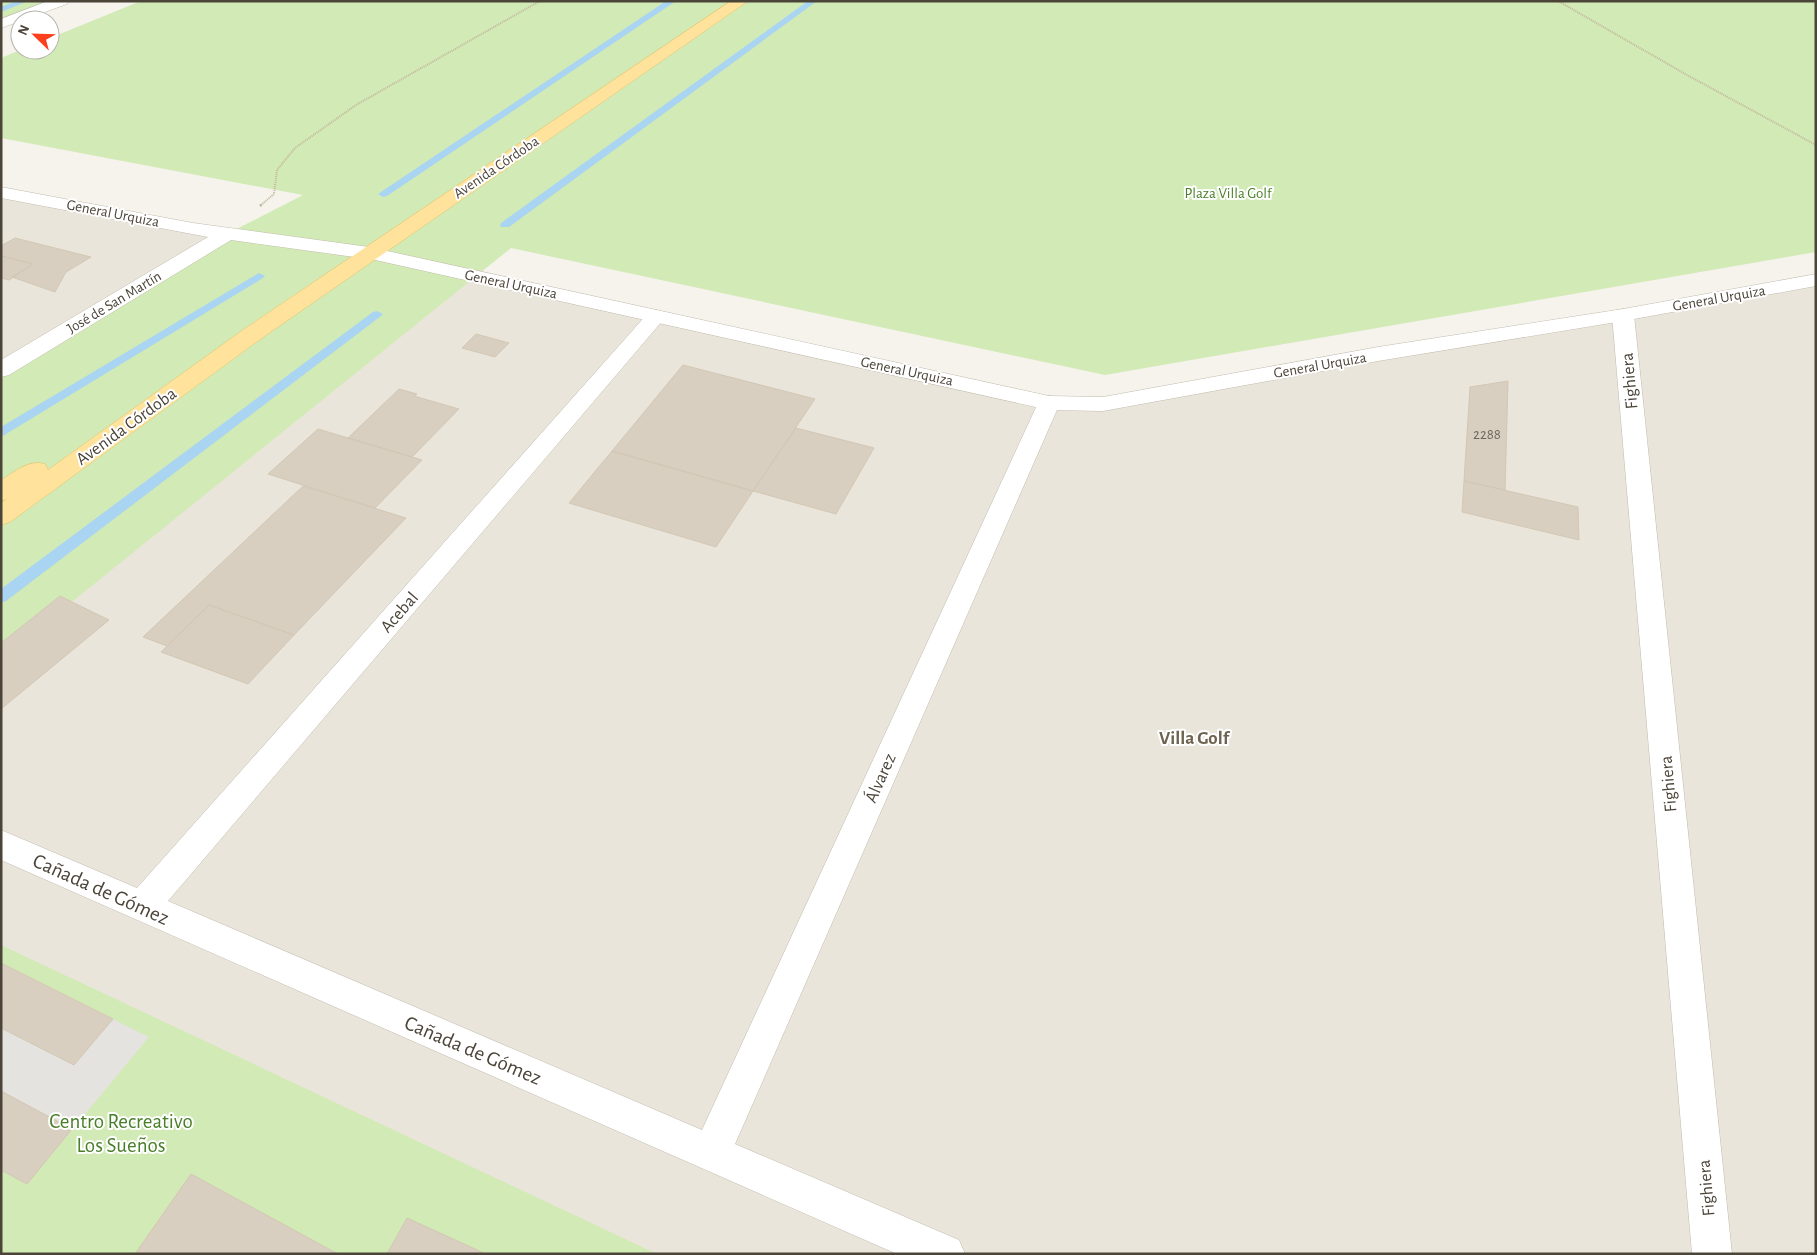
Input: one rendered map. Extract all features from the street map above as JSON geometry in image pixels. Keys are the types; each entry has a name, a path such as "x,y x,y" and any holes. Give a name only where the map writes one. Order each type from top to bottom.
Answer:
{"main road":[{"name":"Avenida Córdoba","path":"1,516 251,335 741,1"},
{"name":"Avenida Córdoba","path":"1,492 251,335"}],"street":[{"path":"1,24 62,1"},
{"name":"General Urquiza","path":"1,192 227,234 369,253 1049,403 1103,404 1378,354 1623,315 1816,280"},
{"name":"José de San Martín","path":"1,370 227,234"},
{"name":"Fighiera","path":"1623,315 1712,1254"},
{"name":"Acebal","path":"142,907 656,316"},
{"name":"Álvarez","path":"711,1153 1049,403"},
{"name":"Cañada de Gómez","path":"1,845 946,1254"}],"path":[{"path":"227,234 274,194 277,170 295,148 356,105 540,1"},
{"path":"1558,1 1687,75 1816,145"}],"shaded area":[{"path":"1,192 369,253 1049,403 1103,404 1816,280 1816,1254 1,1254"},
{"path":"1,963 149,1037 27,1184 1,1170"}],"green space":[{"path":"1,1 62,1 38,10 10,10 10,21 1,24"},
{"name":"Plaza Villa Golf","path":"141,1 1816,1 1816,252 1105,375 511,248 1,659 1,370 227,234 303,195 1,138 1,58 10,54 10,60 60,60 60,34"},
{"name":"Centro Recreativo Los Sueños","path":"1,945 657,1254 1,1254"}],"building":[{"path":"15,238 91,257 66,272 55,292 12,277 33,264 1,256 1,246"},
{"path":"1,256 33,264 9,280 1,278"},
{"path":"476,334 509,343 495,357 462,348"},
{"path":"683,365 815,399 753,491 612,451"},
{"path":"1508,381 1505,490 1464,481 1470,387"},
{"path":"399,389 417,394 414,396 459,409 412,457 348,438"},
{"path":"796,428 874,448 836,514 753,491"},
{"path":"318,429 422,460 375,508 268,474"},
{"path":"612,451 753,491 716,547 569,503"},
{"path":"1464,481 1578,507 1579,540 1462,512"},
{"path":"303,486 406,518 294,635 209,605 167,646 143,637"},
{"path":"60,596 109,620 1,709 1,643"},
{"path":"209,605 294,635 248,684 161,652"},
{"path":"1,963 113,1019 74,1065 1,1028"},
{"path":"1,1091 72,1129 27,1184 1,1170"},
{"path":"191,1174 338,1254 135,1254"},
{"path":"407,1218 486,1254 387,1254"}],"waterway":[{"path":"1,10 24,1"},
{"path":"383,194 672,1"},
{"path":"505,225 813,1"},
{"path":"1,433 259,276"},
{"path":"1,597 377,314"}],"district":[{"name":"Villa Golf","path":"1194,737"}]}
